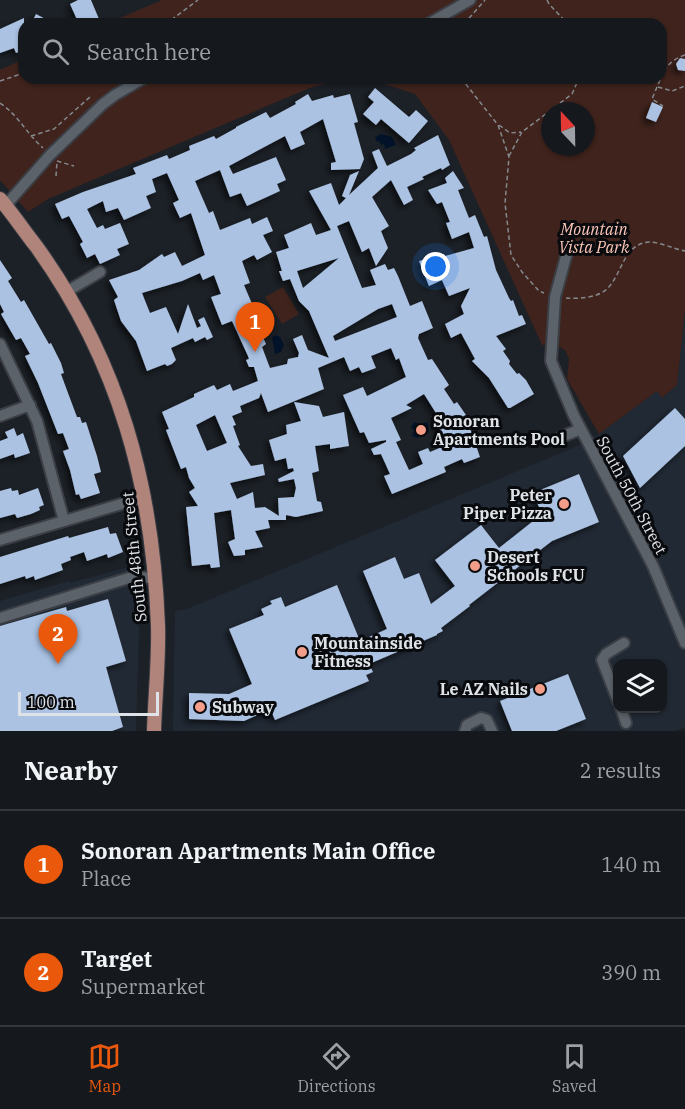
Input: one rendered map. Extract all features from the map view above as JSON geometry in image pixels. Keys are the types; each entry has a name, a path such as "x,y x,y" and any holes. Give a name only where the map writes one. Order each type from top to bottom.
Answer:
{"main road":[{"name":"South 48th Street","path":"3,202 66,292 90,335 111,382 128,430 145,497 155,578 158,646 154,731"}],"street":[{"path":"438,18 470,0"},
{"path":"3,202 103,104 134,84"},
{"path":"555,297 567,253"},
{"path":"66,292 100,272"},
{"name":"South 50th Street","path":"555,297 551,361 581,429 635,529 685,643"},
{"path":"0,344 30,405 44,442 64,521"},
{"path":"0,416 30,405"},
{"path":"561,437 581,429"},
{"path":"0,540 145,497"},
{"path":"0,618 132,577 155,578"},
{"path":"613,688 602,660 606,654 624,643"},
{"path":"623,713 626,723"},
{"path":"465,731 467,725 481,718 487,720 492,731"}],"path":[{"path":"174,18 198,0"},
{"path":"469,18 485,0"},
{"path":"547,0 562,18"},
{"path":"667,65 673,59 685,55"},
{"path":"0,81 18,75"},
{"path":"466,84 498,125 510,133 522,132"},
{"path":"509,157 522,132 572,94 576,84"},
{"path":"663,106 652,99 657,86 672,91 685,86"},
{"path":"30,137 54,129 91,96"},
{"path":"0,103 10,110 30,137 43,148"},
{"path":"498,125 509,157 506,203 511,255 539,291 555,297 576,299 604,292 632,249 643,243 651,242 685,251"},
{"path":"56,176 57,161 74,166"}],"shaded area":[{"path":"685,310 685,727 676,731 173,731 175,611 187,609 575,447 599,434 657,391 663,397 677,385"},
{"path":"139,564 136,731 0,731 0,601"}],"green space":[{"name":"Mountain Vista Park","path":"162,0 685,0 685,310 677,385 662,398 657,391 599,434 567,379 569,359 565,350 555,344 542,345 449,140 415,94 384,84 667,84 667,18 120,18"},
{"path":"18,62 18,84 325,84 312,87 48,199 28,212 0,180 0,70"},
{"path":"283,287 299,314 282,324 265,297"}],"water":[{"path":"381,134 392,137 396,145 385,149 384,144 377,142 375,137"},
{"path":"276,335 280,337 284,345 281,352 275,354 272,337"},
{"name":"Sonoran Apartments Pool","path":"414,422 423,425 425,422 428,423 429,432 420,434 418,438 412,436 414,430 411,428"}],"building":[{"path":"78,0 91,0 99,18 76,18 70,4"},
{"path":"18,21 18,52 16,53 14,48 0,53 0,29"},
{"path":"680,58 685,59 685,71 678,70 676,64"},
{"path":"375,88 409,117 416,110 428,121 409,143 381,119 376,125 363,114 374,102 368,97"},
{"path":"308,94 312,101 333,95 334,98 350,94 358,122 354,123 364,159 360,169 331,170 331,163 336,162 323,119 300,132 305,144 291,150 285,136 229,166 233,174 276,157 286,180 277,184 280,191 247,206 241,193 230,197 220,170 195,181 209,213 213,211 220,230 250,218 252,224 267,217 273,231 263,235 272,252 257,260 254,255 242,261 250,283 244,285 256,313 262,311 266,319 268,327 260,330 266,344 262,347 270,368 287,364 288,359 298,357 299,353 293,339 302,335 308,350 329,358 309,311 299,301 290,279 283,281 276,252 289,248 284,235 311,223 316,235 331,230 309,191 331,183 339,205 346,198 342,196 350,175 359,171 349,195 378,168 372,152 379,149 387,166 411,154 416,150 414,148 438,135 450,165 422,177 424,179 407,187 413,200 404,205 391,180 372,197 389,226 381,231 388,248 376,266 369,248 362,252 349,221 337,226 362,288 376,285 370,270 385,264 388,270 394,268 410,306 422,301 433,328 419,334 418,338 428,360 432,359 449,385 444,389 454,404 457,402 466,415 463,417 471,431 480,457 464,463 462,459 444,467 446,472 392,494 384,476 390,474 381,454 374,455 371,449 386,440 369,443 364,432 360,433 343,395 363,387 367,396 406,377 399,358 396,360 391,348 371,356 376,368 362,373 359,367 350,371 344,357 318,368 324,389 268,412 261,393 259,398 240,406 242,412 232,416 240,445 238,446 251,466 263,464 265,475 230,483 237,499 253,492 255,508 265,507 279,516 278,498 294,497 296,488 294,479 279,482 278,479 294,471 293,468 288,469 286,458 275,461 269,440 287,434 286,425 301,421 294,402 319,406 323,417 344,412 349,446 330,449 330,444 315,446 319,471 312,473 317,501 321,502 323,511 296,517 286,515 286,520 268,520 270,528 255,531 263,547 245,550 245,555 234,556 228,542 235,539 231,510 214,513 220,567 211,568 210,564 192,566 186,507 198,506 189,492 195,488 186,467 181,469 166,430 169,429 162,412 214,385 217,390 230,384 233,391 258,381 254,367 249,367 246,360 249,359 248,356 232,321 222,325 211,297 221,294 214,275 203,280 200,273 142,293 150,313 166,307 178,334 188,304 197,328 201,326 198,320 204,317 213,337 207,340 205,337 195,342 193,338 171,348 176,360 172,364 167,366 165,364 147,371 136,341 121,321 114,300 118,297 109,280 139,270 162,254 164,257 175,252 182,266 205,255 191,213 180,218 173,203 179,200 167,173 152,179 156,192 146,196 151,208 124,220 118,208 106,212 103,201 87,209 97,228 103,225 105,229 120,223 129,244 117,249 120,255 100,264 95,254 87,258 80,244 83,242 69,216 62,219 55,204 136,174 133,168 167,155 169,159 190,150 189,146 214,136 216,139 266,112 270,118 296,104 295,102","holes":["339,258 303,288 297,271","392,304 397,317 335,341 333,336 378,309","424,394 441,421 431,416 449,444 430,452 428,448 418,452 423,464 409,470 396,442 401,440 391,418 412,408 406,405","215,415 227,443 207,451 196,425"]},
{"path":"652,102 663,107 656,122 646,118"},
{"path":"453,171 464,188 458,190 469,218 475,215 484,237 487,236 496,270 519,316 522,315 526,324 496,336 506,349 503,351 510,361 509,364 526,380 534,394 510,408 489,378 472,361 475,359 461,333 451,338 445,324 464,314 461,306 470,288 449,296 442,280 429,286 419,261 474,248 469,232 452,239 446,223 450,222 442,202 437,204 428,190 447,183 445,178"},
{"path":"0,260 12,278 8,281 21,302 24,300 61,363 64,373 61,374 77,417 80,417 82,423 86,422 97,456 101,472 94,474 100,493 81,499 79,494 76,495 63,451 69,449 63,433 58,434 25,356 30,354 21,338 16,340 1,314 4,312 0,304"},
{"path":"675,408 685,419 685,446 640,488 623,456"},
{"path":"14,428 17,436 23,433 30,453 15,458 14,454 0,459 0,441 8,438 5,432"},
{"path":"579,474 599,522 552,541 469,605 441,628 443,631 437,635 369,664 373,672 366,675 369,681 275,720 272,713 265,716 264,712 244,721 189,719 189,693 229,694 252,684 229,629 264,615 261,609 272,604 270,601 281,597 285,607 337,585 360,641 387,629 363,571 395,557 404,579 419,573 431,604 455,586 435,560 481,525 499,548 542,514 533,493"},
{"path":"11,488 12,491 18,490 19,495 38,488 44,505 39,507 40,510 31,514 17,518 15,514 0,518 0,491"},
{"path":"108,527 110,534 116,533 123,552 108,558 107,554 87,561 84,552 70,557 71,560 61,564 63,570 35,580 34,576 26,579 25,576 0,584 0,557 68,536 69,538"},
{"path":"108,599 126,661 106,667 123,727 112,731 0,731 0,626 66,607 67,611"},
{"path":"568,674 586,719 556,731 512,731 500,701"}],"place":[{"name":"Sonoran Apartments Main Office","path":"255,352"},
{"name":"Sonoran Apartments Pool","path":"421,430"},
{"name":"Peter Piper Pizza","path":"564,504"},
{"name":"Desert Schools FCU","path":"475,566"},
{"name":"Mountainside Fitness","path":"302,652"},
{"name":"Target","path":"58,664"},
{"name":"Le AZ Nails","path":"540,689"},
{"name":"Subway","path":"200,707"}]}
